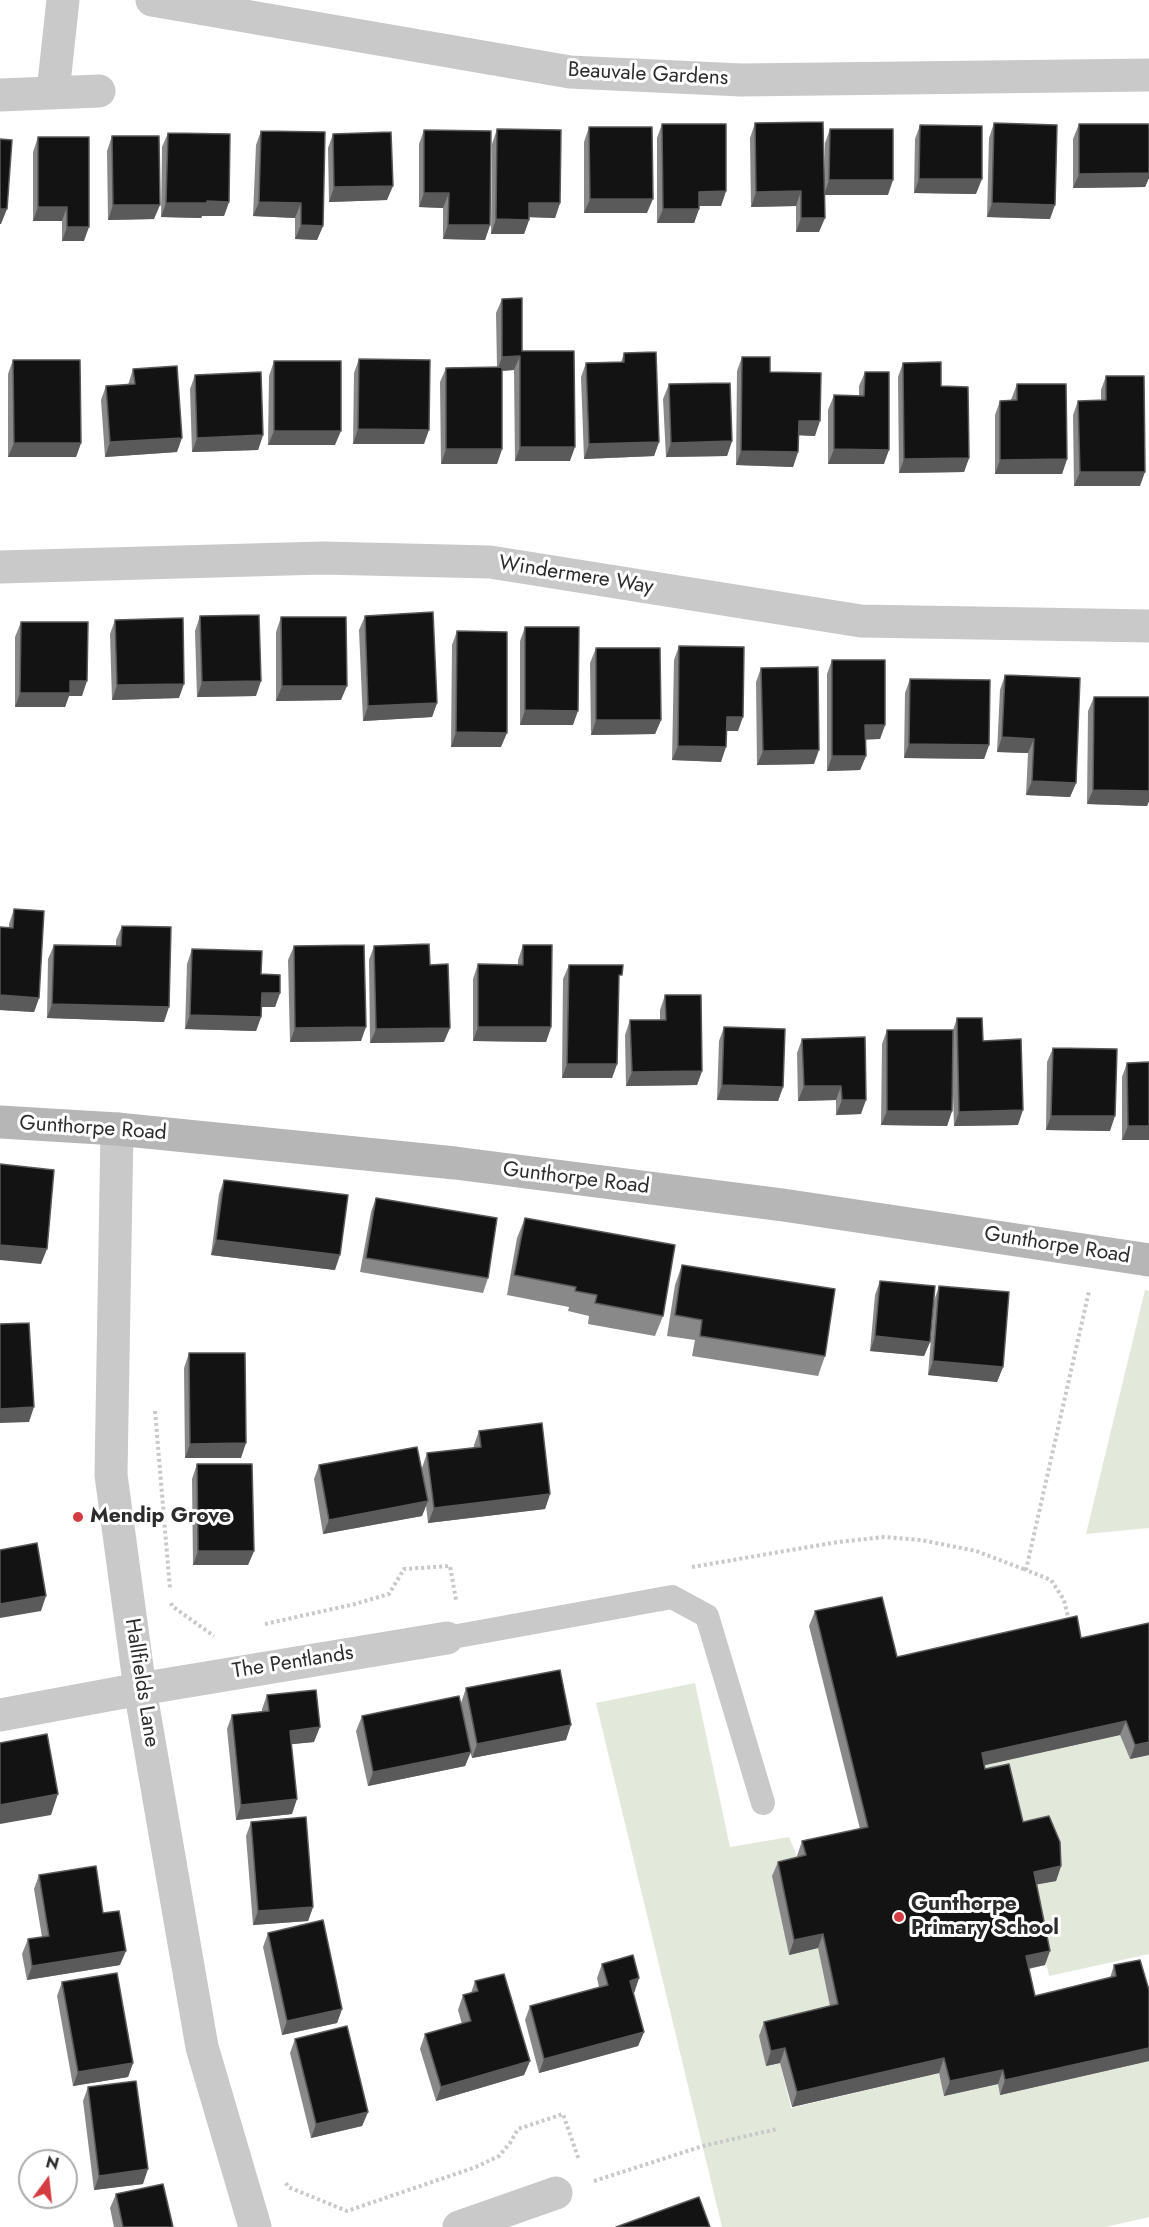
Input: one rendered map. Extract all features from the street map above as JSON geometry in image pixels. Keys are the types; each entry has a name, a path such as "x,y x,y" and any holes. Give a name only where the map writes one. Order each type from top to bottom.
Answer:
{"street":[{"path":"53,92 63,0"},
{"name":"Beauvale Gardens","path":"152,0 570,72 741,80 1149,75"},
{"path":"0,95 99,91"},
{"name":"Windermere Way","path":"0,567 322,558 490,562 861,621 1149,627"},
{"name":"Gunthorpe Road","path":"0,1122 117,1129 455,1163 795,1207 1149,1260"},
{"name":"Hallfields Lane","path":"117,1129 111,1475 140,1689 202,2047 255,2227"},
{"name":"The Pentlands","path":"140,1689 454,1637"},
{"path":"0,1715 140,1689"},
{"path":"459,2227 571,2188"}],"lane":[{"path":"454,1637 672,1597 707,1616 764,1803"}],"path":[{"path":"1026,1570 1091,1284"},
{"path":"155,1402 172,1606 214,1636 225,1634"},
{"path":"688,1568 838,1542 884,1538 921,1540 976,1551 1051,1580 1064,1600 1071,1632"},
{"path":"257,1626 389,1594 404,1569 450,1566 454,1637"},
{"path":"284,2176 288,2187 347,2211 499,2156 518,2129 563,2114 571,2188 703,2146 777,2129"}],"shaded area":[{"path":"1145,1290 1149,1291 1149,1528 1086,1534"},
{"path":"695,1683 730,1847 789,1837 800,1870 773,1876 789,1954 818,1948 833,2019 766,2066 780,2063 791,2108 939,2073 945,2096 998,2084 1001,2094 1149,2061 1149,2217 1106,2227 722,2227 596,1703"},
{"path":"1120,1735 1130,1759 1149,1755 1149,1954 1049,1976 1018,1837 977,1767"}],"building":[{"path":"823,122 825,218 801,218 801,191 756,192 755,123"},
{"path":"994,123 1057,125 1055,205 992,203"},
{"path":"662,124 726,124 726,191 699,192 699,209 663,209"},
{"path":"1079,124 1149,124 1149,173 1079,174"},
{"path":"920,125 982,126 982,179 919,179"},
{"path":"589,127 652,127 653,199 590,199"},
{"path":"497,129 561,130 560,203 529,203 529,220 496,219"},
{"path":"830,129 893,129 893,180 829,180"},
{"path":"424,130 491,131 490,225 448,225 449,193 424,193"},
{"path":"261,131 325,132 323,226 301,225 301,203 259,202"},
{"path":"391,132 393,186 334,187 333,134"},
{"path":"168,133 230,134 229,202 166,203"},
{"path":"112,136 159,136 160,205 113,205"},
{"path":"38,137 89,137 89,227 67,227 67,207 38,207"},
{"path":"0,139 12,140 7,209 0,209"},
{"path":"522,298 522,351 574,351 575,447 520,447 520,356 502,357 502,299"},
{"path":"656,352 659,442 589,444 586,363 624,362 624,353"},
{"path":"742,357 770,357 770,372 821,373 820,421 799,421 798,452 741,451"},
{"path":"359,359 430,360 429,430 358,429"},
{"path":"13,360 80,360 81,443 14,443"},
{"path":"274,361 341,361 341,431 274,431"},
{"path":"941,362 941,386 968,387 969,458 904,459 903,363"},
{"path":"177,366 182,438 110,442 106,386 135,384 133,369"},
{"path":"502,367 502,449 446,449 446,368"},
{"path":"261,372 263,435 197,438 195,375"},
{"path":"865,372 889,372 889,450 834,449 834,395 864,396"},
{"path":"1106,376 1144,376 1145,472 1080,472 1078,401 1106,400"},
{"path":"730,383 732,441 671,443 669,384"},
{"path":"1017,384 1066,384 1067,459 1000,460 1000,401 1017,400"},
{"path":"433,612 437,703 368,706 365,616"},
{"path":"259,615 261,681 202,682 200,616"},
{"path":"281,617 346,617 347,686 282,686"},
{"path":"183,618 184,684 117,685 115,620"},
{"path":"21,622 88,622 87,681 70,681 70,693 20,693"},
{"path":"525,627 579,627 578,711 525,710"},
{"path":"457,631 507,632 507,733 456,732"},
{"path":"679,646 744,647 743,717 727,717 726,747 678,746"},
{"path":"596,648 660,648 661,720 596,720"},
{"path":"832,660 885,660 885,725 865,725 866,756 832,756"},
{"path":"818,667 819,750 763,751 761,668"},
{"path":"1005,675 1080,678 1076,783 1032,781 1034,739 1002,737"},
{"path":"910,679 990,680 989,745 909,744"},
{"path":"1094,697 1149,697 1149,791 1093,790"},
{"path":"14,909 44,911 39,998 0,995 0,927 13,928"},
{"path":"122,926 171,927 169,1007 52,1004 54,945 121,946"},
{"path":"429,944 430,965 448,964 450,1028 376,1029 374,946"},
{"path":"364,945 366,1027 295,1028 294,946"},
{"path":"523,945 552,945 551,1027 478,1027 478,964 523,965"},
{"path":"192,949 262,951 261,974 280,975 280,993 262,993 261,1017 190,1015"},
{"path":"569,965 623,965 622,975 619,975 617,1064 567,1064"},
{"path":"665,995 701,995 702,1071 632,1072 630,1020 666,1020"},
{"path":"957,1018 982,1018 983,1041 1021,1039 1023,1110 959,1112"},
{"path":"724,1027 785,1029 783,1087 722,1085"},
{"path":"887,1030 953,1030 952,1111 887,1111"},
{"path":"865,1037 866,1100 842,1100 841,1086 804,1086 802,1039"},
{"path":"1053,1048 1117,1049 1115,1116 1051,1116"},
{"path":"1149,1062 1149,1126 1128,1126 1127,1063"},
{"path":"0,1164 54,1170 47,1249 0,1245"},
{"path":"224,1180 348,1195 340,1255 216,1240"},
{"path":"376,1198 497,1218 488,1278 366,1258"},
{"path":"525,1218 675,1245 663,1316 595,1303 597,1295 575,1291 576,1287 514,1275"},
{"path":"682,1265 835,1289 825,1356 700,1336 702,1320 675,1315"},
{"path":"880,1281 935,1286 930,1342 875,1336"},
{"path":"939,1286 1009,1292 1003,1367 933,1361"},
{"path":"29,1323 34,1407 0,1409 0,1324"},
{"path":"189,1353 245,1353 246,1443 190,1444"},
{"path":"542,1423 550,1494 434,1508 427,1453 481,1447 479,1431"},
{"path":"417,1447 428,1501 329,1520 319,1465"},
{"path":"197,1464 252,1464 254,1551 198,1551"},
{"path":"37,1543 46,1596 0,1604 0,1550"},
{"name":"Gunthorpe Primary School","path":"882,1597 897,1657 1077,1616 1081,1638 1149,1623 1149,1742 1135,1745 1126,1721 982,1753 985,1769 1009,1764 1023,1822 1049,1816 1060,1842 1061,1866 1034,1872 1050,1951 1026,1956 1035,1996 1116,1976 1114,1965 1140,1960 1149,1990 1149,2048 1005,2080 1003,2070 950,2081 944,2058 797,2092 785,2048 771,2051 764,2022 838,2004 823,1934 794,1940 778,1862 806,1855 802,1841 868,1827 815,1611"},
{"path":"560,1670 571,1725 477,1744 466,1688"},
{"path":"316,1690 320,1727 290,1731 297,1799 241,1805 232,1715 269,1711 267,1695"},
{"path":"459,1696 471,1752 373,1772 362,1716"},
{"path":"47,1734 58,1794 0,1805 0,1743"},
{"path":"306,1817 313,1907 258,1911 251,1822"},
{"path":"96,1866 103,1913 119,1911 126,1951 32,1966 28,1939 49,1936 39,1875"},
{"path":"323,1920 342,2009 287,2021 268,1933"},
{"path":"633,1955 639,1978 630,1981 644,2032 544,2059 530,2006 608,1985 602,1964"},
{"path":"117,1973 133,2063 78,2072 62,1982"},
{"path":"504,1974 530,2061 441,2087 425,2034 471,2021 463,1995 478,1991 475,1981"},
{"path":"347,2026 368,2112 316,2124 295,2039"},
{"path":"136,2081 148,2169 99,2176 88,2087"},
{"path":"163,2184 173,2227 123,2227 116,2194"},
{"path":"699,2197 710,2227 616,2227"}],"place":[{"name":"Mendip Grove","path":"78,1517"},
{"name":"Gunthorpe Primary School","path":"899,1917"}]}
